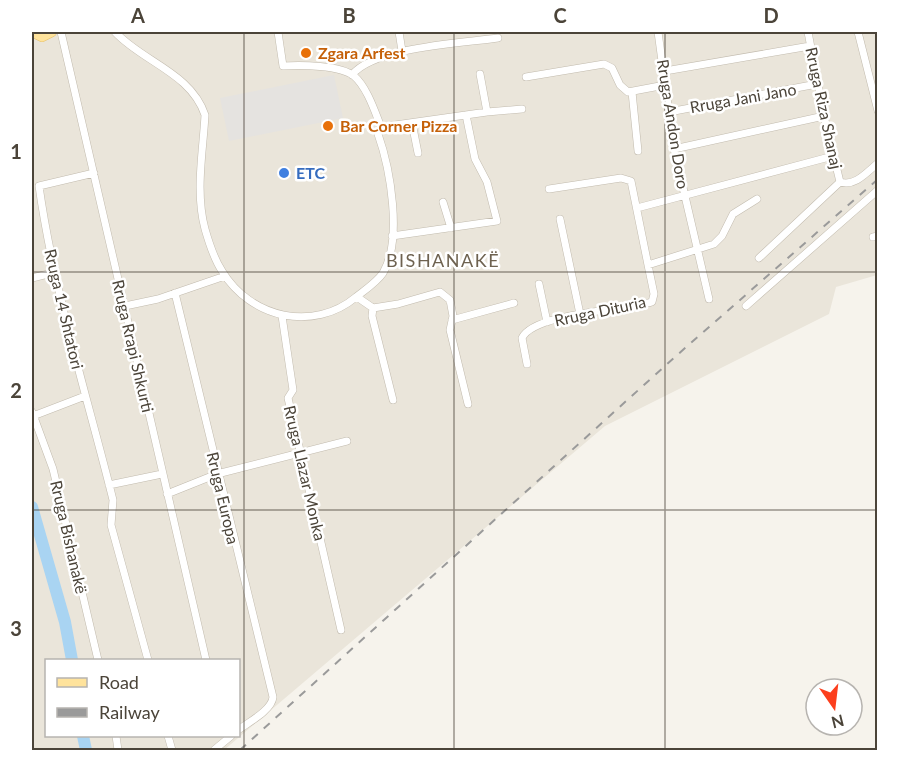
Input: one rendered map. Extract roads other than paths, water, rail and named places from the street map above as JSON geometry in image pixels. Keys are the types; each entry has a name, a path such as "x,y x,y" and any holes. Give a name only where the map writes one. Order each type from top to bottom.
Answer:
{"main road":[{"path":"33,35 45,36 55,32"}],"street":[{"name":"Rruga Rrapi Shkurti","path":"55,32 94,173 206,659"},
{"path":"115,32 180,79 202,106 205,115 201,206 212,250 225,276 252,300 282,316 325,315 340,309 357,297 383,273 392,236 390,178 378,134 381,127 361,86 352,75 323,67 283,66 278,32"},
{"path":"399,32 402,51"},
{"name":"Rruga Andon Doro","path":"658,32 674,149 709,300"},
{"name":"Rruga Riza Shanaj","path":"759,258 840,182 832,156 808,32"},
{"path":"858,32 878,111"},
{"path":"352,75 361,67 402,51 498,38"},
{"path":"665,71 810,46"},
{"path":"526,76 604,64 612,68 623,90 632,92 665,85"},
{"path":"480,74 487,112"},
{"name":"Rruga Jani Jano","path":"669,112 817,84"},
{"path":"632,92 638,150"},
{"path":"381,127 522,108"},
{"path":"392,236 498,219 487,182 475,159 466,116"},
{"path":"674,149 824,116"},
{"path":"412,123 418,153"},
{"path":"637,208 686,197 832,156"},
{"path":"840,182 846,184 853,182 878,163"},
{"name":"Rruga 14 Shtatori","path":"94,173 39,186 43,225 85,396 110,485 114,505 110,513 117,551 148,659"},
{"path":"549,189 626,178 633,187 648,265 698,250 718,241 733,214 757,199"},
{"path":"746,306 878,190"},
{"path":"443,202 451,228"},
{"path":"560,219 580,314"},
{"name":"Rruga Dituria","path":"527,364 522,338 529,329 580,314 652,302 654,294 648,265"},
{"path":"32,278 56,272"},
{"path":"124,306 175,293 225,276"},
{"name":"Rruga Dituria","path":"539,284 547,322"},
{"path":"357,297 373,308 398,304 440,292 450,300 452,320 450,330 468,404"},
{"name":"Rruga Europa","path":"175,293 217,474 271,688 272,702 240,728"},
{"path":"452,320 514,303"},
{"path":"373,308 372,316 393,400"},
{"name":"Rruga Llazar Monka","path":"282,316 293,390 288,398 341,630"},
{"name":"Rruga Bishanakë","path":"85,396 32,414 53,469 98,659"},
{"path":"167,494 217,474 347,441"},
{"path":"110,485 162,474"},
{"path":"214,750 227,737"}],"waterway":[{"path":"32,507 65,622 72,659"},
{"path":"83,737 86,750"}],"railway":[{"path":"240,750 676,356 878,179"}],"place":[{"name":"Zgara Arfest","path":"306,53"},
{"name":"Bar Corner Pizza","path":"328,126"},
{"name":"ETC","path":"284,173"}],"district":[{"name":"BISHANAKË","path":"443,261"}]}
